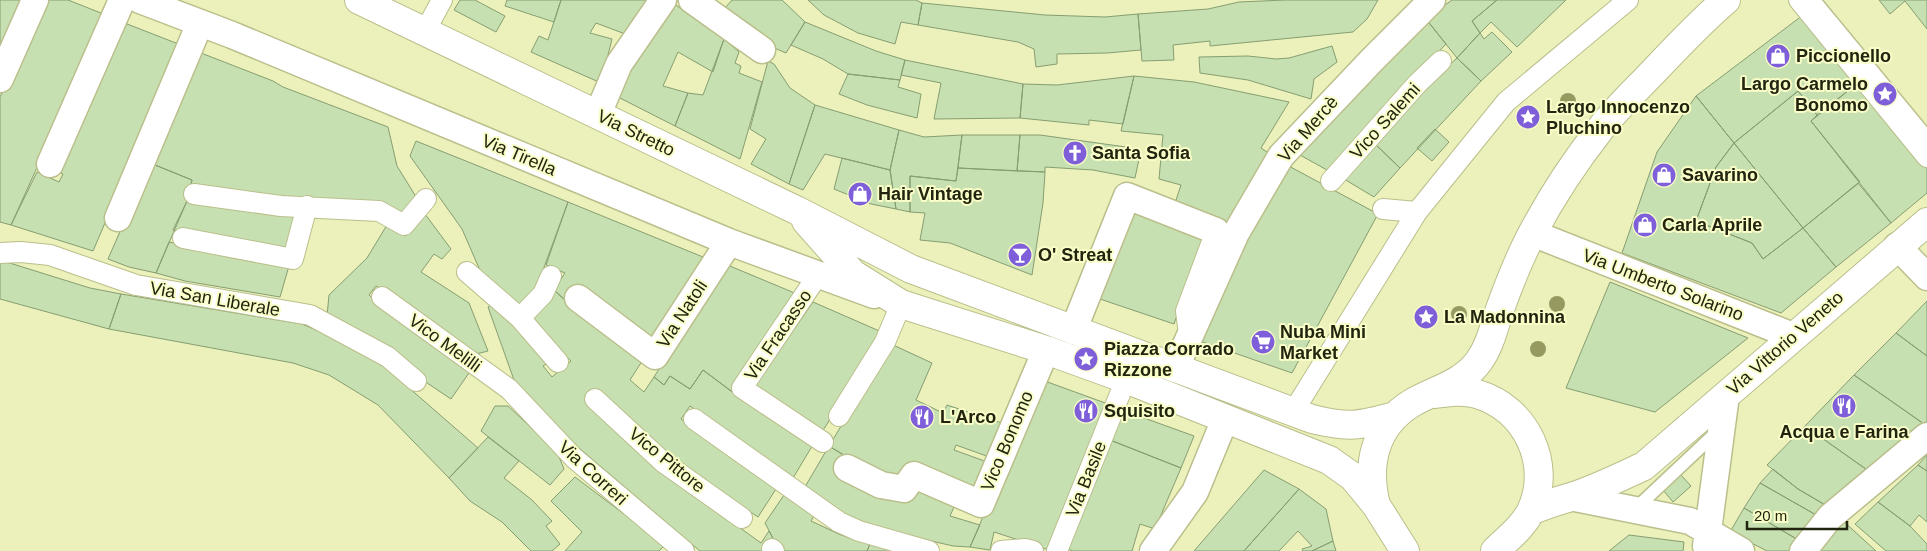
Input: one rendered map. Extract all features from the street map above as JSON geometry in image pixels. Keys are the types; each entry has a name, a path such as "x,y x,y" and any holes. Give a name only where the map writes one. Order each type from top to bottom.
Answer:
{"street":[{"path":"0,79 36,0"},
{"path":"50,164 122,0"},
{"name":"Via Tirella","path":"140,0 195,12 232,35 728,242 818,276 901,304"},
{"name":"Via Stretto","path":"360,0 424,33 598,114 796,210 911,269 1175,369 1293,412 1339,426 1364,425 1395,416"},
{"path":"424,33 442,0"},
{"path":"598,114 620,64 663,0"},
{"path":"692,0 762,50"},
{"name":"Via Mercè","path":"1175,369 1189,334 1236,233 1281,156 1398,32 1432,0"},
{"path":"1293,412 1417,212 1506,102 1628,0"},
{"path":"1420,551 1407,545 1382,517 1371,487 1370,468 1375,449 1383,431 1395,416 1412,403 1433,394 1460,378 1478,363 1487,348 1501,306 1532,233 1559,189 1602,127 1702,21 1726,0"},
{"path":"1799,0 1927,157"},
{"path":"118,218 195,12"},
{"name":"Vico Salemi","path":"1331,181 1417,84 1441,61"},
{"path":"194,194 281,206 379,211 404,225 426,199"},
{"path":"1073,331 1126,196 1141,200 1216,232 1186,311 1189,334"},
{"path":"183,238 293,259 307,206"},
{"path":"1383,209 1417,212"},
{"path":"796,210 853,274 901,304 1046,350 1126,379 1329,460 1353,477 1405,551"},
{"name":"Via Vittorio Veneto","path":"1531,511 1550,502 1570,497 1613,481 1644,466 1927,222"},
{"name":"Via Umberto Solarino","path":"1532,233 1793,336"},
{"path":"728,242 853,274 874,263 911,269"},
{"name":"Via Natoli","path":"578,298 654,356 728,242"},
{"path":"1897,246 1927,277"},
{"name":"Via San Liberale","path":"0,253 21,252 50,255 136,285 310,315 388,357 416,381"},
{"path":"467,272 520,318 558,362"},
{"path":"520,318 543,294 551,276"},
{"name":"Via Fracasso","path":"818,276 742,388 823,442"},
{"name":"Vico Melilli","path":"382,297 509,389"},
{"path":"839,416 885,342 901,304"},
{"name":"Vico Bonomo","path":"847,468 881,486 904,489 914,475 980,504 1046,350"},
{"name":"Via Basile","path":"1057,551 1126,379"},
{"name":"Via Correri","path":"509,389 574,458 678,549"},
{"path":"1433,394 1454,391 1475,393 1495,401 1513,413 1526,430 1535,449 1539,470 1538,491 1531,511 1518,531 1495,549"},
{"path":"1706,541 1726,396"},
{"name":"Vico Pittore","path":"595,399 663,462 742,518"},
{"path":"694,419 792,491 839,522 859,531 928,551"},
{"path":"1152,551 1194,492 1225,419"},
{"path":"1803,551 1830,517 1927,436"},
{"path":"1570,497 1690,521 1706,541 1741,551"},
{"path":"1001,551 1025,549 1033,551"}],"lane":[{"path":"1814,0 1927,137"},
{"path":"1634,510 1721,427"}],"building":[{"path":"0,0 26,0 0,59"},
{"path":"44,0 68,0 106,15 11,225 0,222 0,97"},
{"path":"460,0 475,0 505,16 496,32 454,10"},
{"path":"507,0 561,0 554,22 505,6"},
{"path":"561,0 650,0 628,35 596,23 590,33 612,39 601,83 531,52 539,36 548,40"},
{"path":"732,0 782,0 805,22 786,53 770,46 725,8"},
{"path":"808,0 916,0 922,3 918,25 901,22 895,44 858,33 824,15"},
{"path":"1378,0 1367,19 1353,32 1210,46 1210,41 1173,45 1174,60 1142,61 1138,14 1208,9 1239,2"},
{"path":"1452,0 1497,0 1472,21 1480,33 1457,58 1426,19"},
{"path":"1497,0 1566,0 1517,47 1491,22 1480,33 1472,21"},
{"path":"1879,0 1927,0 1927,29 1905,1 1890,14"},
{"path":"673,3 724,39 713,72 678,52 663,86 688,93 675,126 618,97 625,72"},
{"path":"922,3 1045,15 1105,17 1138,14 1141,50 1057,54 1057,64 1036,67 1034,49 1018,42 918,25"},
{"path":"1803,15 1859,82 1817,115 1798,91 1734,143 1696,96"},
{"path":"1426,19 1446,44 1327,170 1300,155 1316,127"},
{"path":"122,22 181,45 93,251 11,225 37,172 59,182 63,174 55,171"},
{"path":"805,22 876,51 905,60 900,80 848,74 823,59 791,45"},
{"path":"1492,32 1512,52 1481,81 1457,58 1480,33 1484,39"},
{"path":"724,39 739,52 735,63 741,66 739,73 762,82 740,159 675,126 688,93 703,95"},
{"path":"1332,46 1337,62 1314,79 1311,99 1248,80 1200,73 1199,57 1248,56 1276,59 1289,58"},
{"path":"201,53 388,127 397,166 418,200 401,218 191,184 192,180 150,163"},
{"path":"1457,58 1481,81 1400,168 1374,143 1421,91"},
{"path":"905,60 1023,84 1020,118 934,119 941,83 901,75"},
{"path":"768,61 774,64 790,88 815,105 789,184 751,164 766,139 750,129"},
{"path":"848,74 900,80 898,87 921,94 917,118 867,105 839,94"},
{"path":"1134,76 1123,124 1089,120 1089,125 1020,118 1023,84 1057,85"},
{"path":"1134,76 1194,82 1289,102 1261,148 1270,154 1226,228 1175,203 1181,185 1159,179 1163,135 1121,131"},
{"path":"1859,82 1927,166 1927,193 1891,223 1811,121"},
{"path":"1798,91 1817,115 1811,121 1860,182 1803,228 1734,143"},
{"path":"1696,96 1734,143 1716,167 1696,221 1752,243 1763,259 1803,228 1836,267 1781,313 1622,253 1657,152"},
{"path":"815,105 899,130 890,170 825,154 803,190 789,184"},
{"path":"1435,129 1449,142 1432,161 1417,148"},
{"path":"899,130 924,137 962,135 956,181 910,176 910,212 896,209 890,170"},
{"path":"962,135 1020,135 1017,171 958,168"},
{"name":"Santa Sofia","path":"1020,135 1040,135 1126,147 1139,159 1135,178 1093,170 1045,167 1045,172 1017,171"},
{"path":"416,141 568,202 535,292 519,310 482,275 462,229 410,156"},
{"path":"1374,143 1400,168 1374,197 1344,179"},
{"path":"1734,143 1803,228 1763,259 1752,243 1696,221 1716,167"},
{"path":"842,158 890,170 896,209 871,204 834,189"},
{"path":"150,163 192,180 187,201 156,273 129,267 108,259"},
{"path":"1285,164 1378,214 1292,373 1200,341 1235,258"},
{"path":"958,168 1045,172 1043,203 1032,275 950,243 920,240 925,213 910,212 910,176 956,181"},
{"path":"1858,183 1891,223 1836,267 1803,228"},
{"path":"187,201 209,203 240,211 241,205 300,212 289,250 254,247 173,230"},
{"path":"568,202 708,259 654,340 569,304 554,290 565,273 546,265"},
{"path":"1131,208 1206,235 1174,324 1100,299"},
{"path":"422,210 451,249 442,259 434,254 421,272 469,303 488,351 476,354 426,317 376,286 369,295 471,370 451,399 327,316 329,295 367,258 387,225 406,236"},
{"path":"169,242 289,266 280,297 185,281 156,273"},
{"path":"0,260 90,288 121,294 109,329 0,299"},
{"path":"725,264 797,294 731,391 703,370 690,389 670,376 664,385 654,377"},
{"path":"1610,282 1748,338 1655,412 1566,388"},
{"path":"554,290 603,334 644,358 630,380 644,392 654,377 664,385 670,376 690,389 703,370 731,391 814,443 793,478 690,406 681,419 776,489 758,517 680,465 707,504 761,543 769,531 776,544 771,551 700,551 552,425 514,380 488,307 495,302 548,363 543,366 552,377 571,361 528,322"},
{"path":"121,294 302,324 344,342 385,367 478,448 449,478 378,405 329,375 293,363 109,329"},
{"path":"1927,301 1927,356 1896,333"},
{"path":"813,302 884,333 822,432 754,387"},
{"path":"1896,333 1927,356 1927,421 1924,424 1854,375"},
{"path":"891,344 932,363 916,400 943,413 947,405 1005,424 992,458 956,445 954,450 990,463 978,499 881,477 829,446"},
{"path":"1854,375 1924,424 1870,472 1805,426"},
{"path":"1042,380 1108,404 1049,550 994,532 990,550 970,547"},
{"path":"495,406 508,406 557,452 564,469 550,485 481,431"},
{"path":"1122,410 1194,436 1181,468 1110,440"},
{"path":"1805,426 1870,472 1827,506 1798,489 1767,465"},
{"path":"488,437 519,461 504,478 532,500 552,521 546,526 560,544 552,551 531,551 502,522 470,501 449,478"},
{"path":"1110,440 1181,468 1155,529 1140,524 1132,551 1073,551 1068,549"},
{"path":"829,446 911,498 918,482 958,498 950,516 980,525 970,547 953,546 863,525 802,492"},
{"path":"1927,455 1927,471 1918,465"},
{"path":"1918,465 1927,471 1927,522 1919,515 1910,526 1878,502"},
{"path":"1773,469 1798,489 1827,506 1818,516 1760,483"},
{"path":"1264,470 1299,489 1244,551 1194,551"},
{"path":"1680,474 1691,486 1673,502 1663,490"},
{"path":"575,477 665,545 659,551 565,551 582,532 551,501"},
{"path":"1760,483 1818,516 1800,541 1744,508"},
{"path":"1299,489 1326,509 1333,541 1312,551 1303,551 1302,549 1312,546 1298,531 1279,551 1244,551"},
{"path":"784,495 815,514 811,521 841,535 870,544 867,551 785,551 776,544 765,523"},
{"path":"1878,502 1910,526 1927,544 1927,551 1886,551 1855,524"},
{"path":"1744,508 1800,541 1792,551 1767,551 1730,532"},
{"path":"1841,519 1876,551 1819,551"},
{"path":"1629,535 1684,542 1683,551 1609,551"},
{"path":"1333,541 1336,551 1312,551"},
{"path":"870,544 894,551 867,551"}],"place":[{"name":"Piccionello","path":"1778,56"},
{"name":"Largo Carmelo Bonomo","path":"1885,94"},
{"name":"Largo Innocenzo Pluchino","path":"1528,117"},
{"name":"Santa Sofia","path":"1075,153"},
{"name":"Savarino","path":"1664,175"},
{"name":"Hair Vintage","path":"860,194"},
{"name":"Carla Aprile","path":"1645,225"},
{"name":"O' Streat","path":"1020,255"},
{"name":"La Madonnina","path":"1426,317"},
{"name":"Nuba Mini Market","path":"1263,342"},
{"name":"Piazza Corrado Rizzone","path":"1086,359"},
{"name":"Acqua e Farina","path":"1844,406"},
{"name":"Squisito","path":"1086,411"},
{"name":"L'Arco","path":"922,417"}]}
